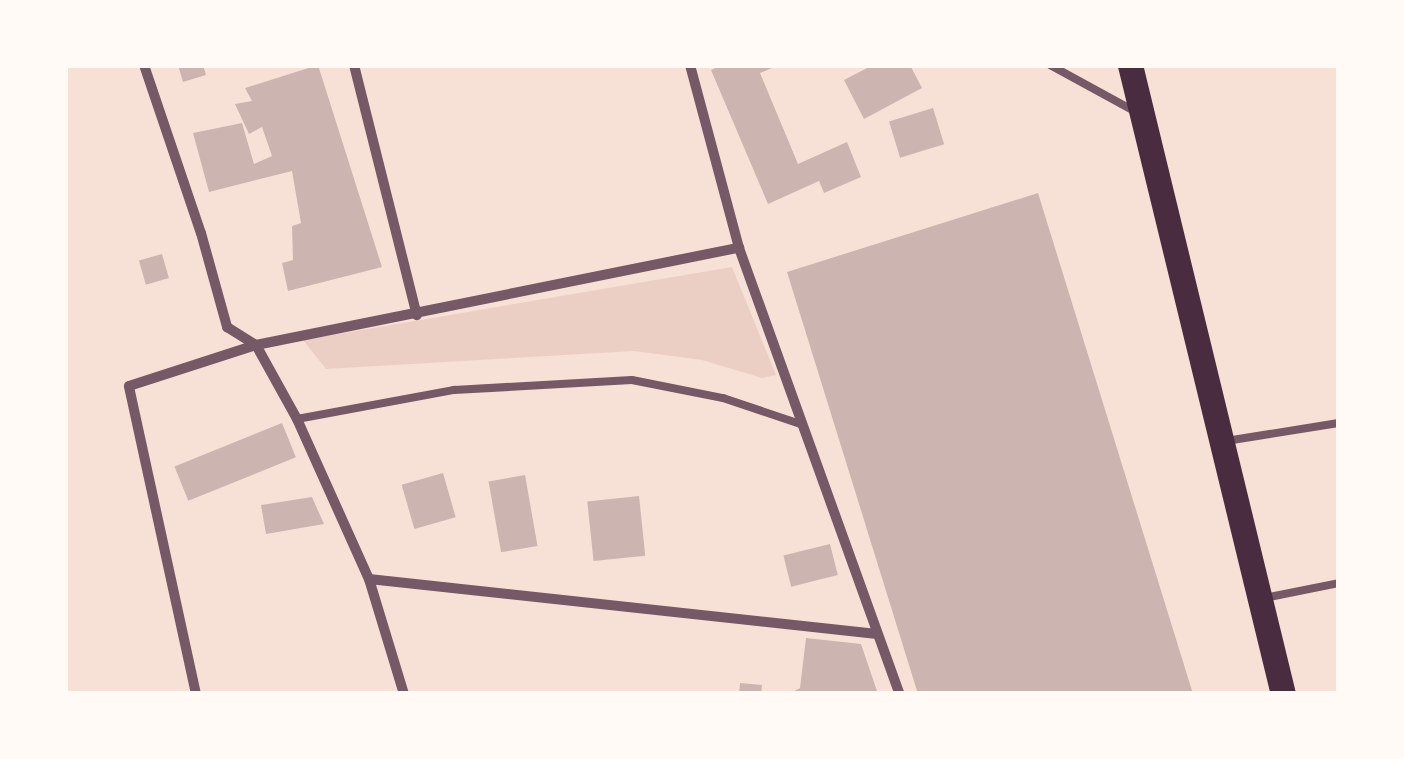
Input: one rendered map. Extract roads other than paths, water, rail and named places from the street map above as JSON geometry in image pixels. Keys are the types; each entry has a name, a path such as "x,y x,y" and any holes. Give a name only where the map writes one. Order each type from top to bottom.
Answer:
{"highway":[{"path":"1130,65 1283,694"}],"street":[{"path":"144,65 201,233 226,327 256,344 297,419 369,578 404,694"},
{"path":"354,65 417,316"},
{"path":"690,65 739,248 900,694"},
{"path":"196,694 130,386 256,344 417,316 739,248"},
{"path":"369,578 877,634"}],"lane":[{"path":"1050,65 1143,116"},
{"path":"297,419 454,390 632,380 723,398 803,426"},
{"path":"1222,442 1339,423"},
{"path":"1260,599 1339,584"}]}
